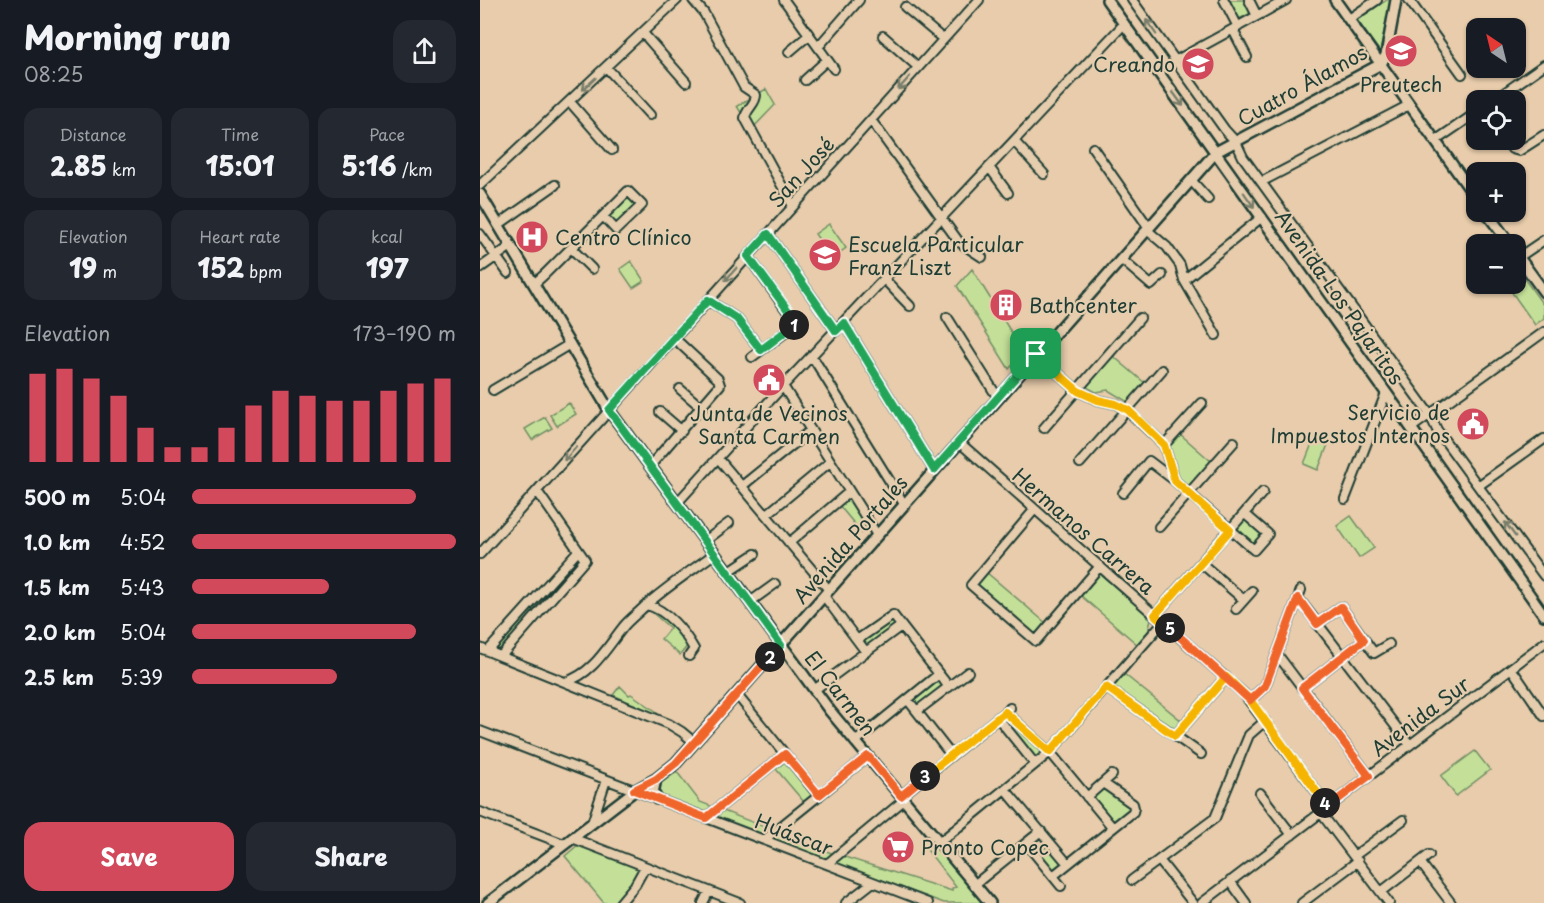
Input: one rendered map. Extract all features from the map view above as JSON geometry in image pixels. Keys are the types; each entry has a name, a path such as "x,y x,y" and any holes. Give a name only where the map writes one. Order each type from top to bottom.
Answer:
{"main road":[{"name":"Avenida Los Pajaritos","path":"1107,0 1544,615"},
{"path":"1335,0 1466,184"},
{"name":"Cuatro Álamos","path":"1216,152 1381,64 1386,54 1396,0"},
{"name":"Avenida Portales","path":"488,903 634,790 656,779 676,763 1216,152"},
{"name":"El Carmen","path":"480,194 609,410 814,690 990,903"},
{"path":"1526,267 1544,292"},
{"path":"656,779 653,793 657,800"}],"street":[{"path":"480,185 677,0"},
{"path":"693,0 705,13 744,87 756,96 745,118 794,206"},
{"path":"784,0 834,69"},
{"path":"818,47 859,0"},
{"name":"San José","path":"480,554 979,0"},
{"name":"Avenida Los Pajaritos","path":"1132,0 1236,142 1240,154 1430,415 1437,430 1544,576"},
{"path":"1224,0 1247,57"},
{"path":"1249,0 1257,16"},
{"path":"1175,61 1286,0"},
{"name":"Cuatro Álamos","path":"1349,19 1377,0"},
{"path":"1409,0 1462,74"},
{"path":"905,7 943,39"},
{"path":"677,502 783,386 1124,24"},
{"path":"643,33 686,82"},
{"path":"789,52 809,34"},
{"path":"883,36 918,67"},
{"path":"805,80 827,60"},
{"path":"1508,90 1544,65"},
{"path":"606,68 650,115"},
{"path":"570,102 612,150"},
{"path":"1261,182 1409,105"},
{"path":"871,120 961,245 982,257"},
{"path":"1435,141 1466,120"},
{"path":"1526,147 1544,135"},
{"path":"1014,141 1044,174"},
{"path":"1093,148 1148,229 1167,247 1180,265 1184,280 1216,334"},
{"path":"989,167 1008,193"},
{"path":"1191,180 1208,200"},
{"path":"498,225 555,185"},
{"path":"534,284 628,191 642,205 616,230 603,216"},
{"path":"1184,280 1262,217"},
{"path":"480,234 508,273"},
{"path":"768,234 836,331"},
{"path":"1526,250 1544,240"},
{"path":"480,268 511,246"},
{"path":"571,248 592,269"},
{"path":"748,256 795,322 793,327 752,357"},
{"path":"1121,259 1151,285 1162,275"},
{"path":"884,279 910,306"},
{"path":"708,300 737,319 761,350"},
{"path":"947,317 998,398"},
{"path":"1044,428 1140,318"},
{"path":"844,323 934,470"},
{"path":"1411,428 1544,332"},
{"path":"650,466 720,387 720,382 674,338"},
{"path":"493,390 570,344"},
{"path":"1036,354 1078,391 1128,410 1164,445 1175,481"},
{"path":"812,356 904,504"},
{"path":"1080,464 1162,370"},
{"path":"783,386 877,535"},
{"path":"680,389 702,408"},
{"path":"1345,499 1386,393"},
{"path":"1164,445 1202,403"},
{"path":"660,412 682,431"},
{"path":"742,486 811,430"},
{"path":"1478,486 1544,439"},
{"name":"Hermanos Carrera","path":"959,442 1250,700 1328,807"},
{"path":"1159,527 1234,442"},
{"path":"718,458 789,543 866,652"},
{"path":"1123,493 1149,460 1254,550 1268,534 1245,514"},
{"path":"766,515 830,462"},
{"path":"501,656 585,560 537,491"},
{"path":"789,543 849,492"},
{"path":"1155,615 1263,492"},
{"path":"1035,509 971,585 1036,641 1100,566"},
{"path":"705,541 729,523"},
{"path":"578,551 484,649 674,726 694,742"},
{"path":"565,682 583,673 603,655 627,623 647,604 714,554"},
{"path":"728,572 755,554"},
{"path":"1201,563 1244,600"},
{"path":"750,602 775,584"},
{"path":"1236,609 1252,591"},
{"path":"662,593 659,603 694,649 689,656"},
{"path":"1250,700 1265,686 1299,594 1317,624 1410,745"},
{"path":"647,604 665,613"},
{"path":"1317,624 1341,607 1375,654 1389,644"},
{"path":"857,640 893,615 949,687"},
{"path":"940,842 1050,752 1163,622"},
{"path":"814,690 902,626"},
{"path":"1302,688 1364,640"},
{"name":"Avenida Sur","path":"1202,903 1544,643"},
{"path":"1277,654 1369,776"},
{"path":"1511,668 1544,716"},
{"path":"917,711 968,672"},
{"path":"583,673 586,691"},
{"path":"855,742 939,674"},
{"path":"1175,736 1226,677"},
{"path":"1106,687 1201,754"},
{"path":"737,694 819,795"},
{"path":"908,700 951,755"},
{"path":"826,864 951,755 1007,710 1050,752 1113,828"},
{"path":"998,718 1035,764"},
{"path":"1132,880 1215,818 1250,735 1265,721"},
{"name":"Huáscar","path":"480,731 928,903"},
{"path":"706,818 785,754"},
{"path":"764,840 868,756"},
{"path":"1086,797 1112,775"},
{"path":"592,823 606,780"},
{"path":"1053,876 1133,812 1132,804 1103,783"},
{"path":"1005,789 1068,864"},
{"path":"1260,793 1292,835"},
{"path":"480,812 645,867 740,903"},
{"path":"1321,813 1387,902"},
{"path":"1302,903 1403,820"},
{"path":"974,885 1041,831"},
{"path":"1026,843 1061,886"},
{"path":"1381,892 1429,855"},
{"path":"1159,860 1193,903"},
{"path":"1420,862 1451,903"},
{"path":"620,903 635,885 645,867"},
{"path":"846,903 873,882"},
{"path":"1230,882 1246,903"},
{"path":"703,903 709,891"},
{"path":"499,895 505,903"}],"green space":[{"path":"1229,0 1244,0 1251,13 1239,19"},
{"path":"1387,0 1391,0 1380,52 1357,20"},
{"path":"766,89 775,105 751,130 737,106"},
{"path":"627,196 636,206 616,225 607,216"},
{"path":"829,224 846,248 832,258 815,234"},
{"path":"631,261 644,281 633,288 620,269"},
{"path":"972,269 1024,353 1009,369 957,286"},
{"path":"1526,281 1544,306 1544,318 1535,325 1513,294 1526,294"},
{"path":"1112,355 1146,384 1132,400 1126,401 1108,390 1096,392 1085,386"},
{"path":"569,403 576,414 557,426 550,415"},
{"path":"545,417 552,428 532,440 525,429"},
{"path":"1180,434 1212,462 1189,488 1178,478 1168,447"},
{"path":"1315,436 1329,442 1318,470 1304,464"},
{"path":"848,495 869,525 862,533 838,504"},
{"path":"1351,516 1374,548 1359,558 1337,526"},
{"path":"1246,518 1265,535 1254,547 1235,530"},
{"path":"577,557 582,561 502,651 497,647"},
{"path":"986,572 1047,624 1036,637 976,585"},
{"path":"1099,573 1151,618 1148,634 1138,645 1080,595"},
{"path":"648,609 661,613 688,645 680,655 661,639 670,628"},
{"path":"892,618 897,625 867,648 861,641"},
{"path":"1124,674 1183,722 1175,733 1111,688"},
{"path":"939,678 945,685 916,708 911,701"},
{"path":"620,686 629,695 631,694 657,712 656,714 613,695"},
{"path":"1005,715 1044,750 1034,758 1002,717"},
{"path":"1475,751 1490,770 1456,796 1441,776"},
{"path":"786,761 814,794 804,802 776,769"},
{"path":"677,772 700,802 834,854 826,860 669,801 660,795 657,786"},
{"path":"1104,787 1129,805 1131,809 1113,825 1090,798"},
{"path":"925,833 984,903 944,903 835,863 842,856 952,891 952,888 956,887 921,842"},
{"path":"1034,840 1042,850 1049,845 1063,863 1055,871 1051,871 1030,843"},
{"path":"579,844 640,869 626,891 613,903 604,903 565,856"}],"place":[{"name":"Preutech","path":"1401,51"},
{"name":"Creando","path":"1198,64"},
{"name":"Centro Clínico","path":"532,237"},
{"name":"Escuela Particular Franz Liszt","path":"825,255"},
{"name":"Bathcenter","path":"1006,305"},
{"name":"Junta de Vecinos Santa Carmen","path":"769,380"},
{"name":"Servicio de Impuestos Internos","path":"1473,424"},
{"name":"Pronto Copec","path":"898,847"}],"route":[{"path":"1036,354 934,470 844,323 836,331 768,234 748,256 795,320 793,327 761,350 737,319 708,300 609,410 781,645 676,763 656,779 634,790 706,818 785,754 819,795 868,756 901,796 1005,712 1050,752 1106,687 1175,736 1226,677 1250,700 1328,807 1369,776 1302,688 1364,640 1341,607 1317,624 1298,598 1265,686 1250,700 1244,694 1226,677 1155,615 1230,530 1175,481 1164,445 1128,410 1078,391 1036,354"}]}
